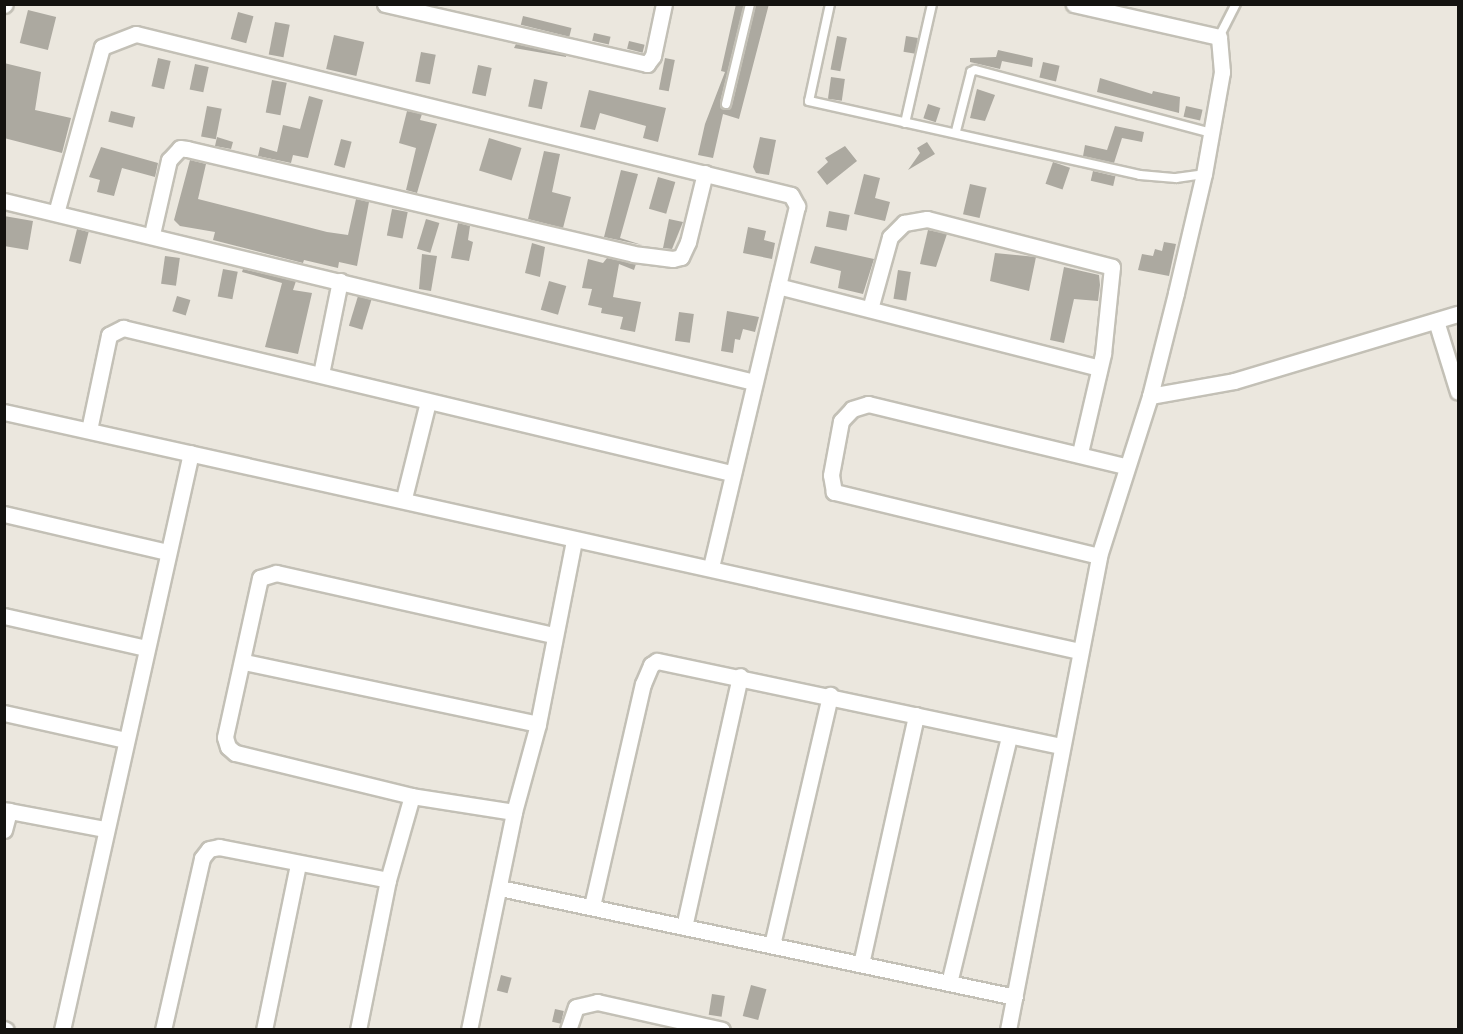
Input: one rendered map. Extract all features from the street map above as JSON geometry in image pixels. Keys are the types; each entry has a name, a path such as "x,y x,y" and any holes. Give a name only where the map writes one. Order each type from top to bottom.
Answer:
{"street":[{"path":"385,4 647,64 653,56 664,4"},
{"path":"1008,1029 1099,556 1125,466 1150,396 1204,174 1222,72 1219,37 1074,4"},
{"path":"56,213 102,47 136,34 791,195 796,206 731,473 711,567"},
{"path":"152,234 170,160 173,153 187,149 633,254 673,259 681,257 688,242 705,173"},
{"path":"4,201 152,234 754,382"},
{"path":"870,309 890,237 904,223 927,219 1112,267 1099,368 1080,453"},
{"path":"321,374 340,281"},
{"path":"777,286 1099,368"},
{"path":"1150,396 1234,381 1458,314"},
{"path":"1436,321 1458,392"},
{"path":"89,430 109,335 114,329 321,374 428,402 731,473"},
{"path":"404,498 428,402"},
{"path":"1099,556 831,488 841,421 852,409 868,404 1080,453 1125,466"},
{"path":"4,412 404,498 574,540 711,567 1079,651"},
{"path":"62,1029 190,453"},
{"path":"4,514 167,552"},
{"path":"469,1029 514,812 538,724 574,540"},
{"path":"514,812 412,796 235,753 228,747 225,737 244,662 260,578 271,573 554,635"},
{"path":"4,616 146,648"},
{"path":"592,906 643,684 651,665 663,660 1061,746"},
{"path":"244,662 538,724"},
{"path":"684,927 740,676"},
{"path":"772,945 830,695"},
{"path":"4,713 126,740"},
{"path":"861,964 916,715"},
{"path":"949,983 1009,736"},
{"path":"358,1029 388,880 412,796"},
{"path":"4,830 7,810 105,829"},
{"path":"163,1029 202,858 209,849 219,847 388,880"},
{"path":"264,1029 298,864"},
{"path":"500,888 1015,997"},
{"path":"568,1029 576,1007 597,1002 722,1029"}],"lane":[{"path":"726,104 750,4"},
{"path":"830,4 808,100 905,123 956,131 1140,175 1176,178 1204,174"},
{"path":"905,123 932,4"},
{"path":"1219,37 1236,4"},
{"path":"956,131 971,72 975,70 1212,134"}],"building":[{"path":"736,4 744,4 720,103 725,110 732,105 756,4 769,4 739,119 723,114 713,158 698,155 705,124 725,72 721,71"},
{"path":"28,10 56,17 48,50 20,43"},
{"path":"238,12 253,16 246,43 231,39"},
{"path":"523,16 572,28 569,37 521,25"},
{"path":"275,22 290,25 283,57 269,54"},
{"path":"594,33 611,37 609,45 592,41"},
{"path":"334,35 364,42 356,76 326,69"},
{"path":"837,36 847,38 840,71 831,69"},
{"path":"906,36 918,38 915,54 903,52"},
{"path":"629,41 645,45 643,53 627,49"},
{"path":"516,44 566,55 566,57 514,48"},
{"path":"998,50 1033,58 1032,67 1002,61 1000,69 970,62 970,58 996,57"},
{"path":"421,52 436,55 430,84 415,81"},
{"path":"158,58 171,61 164,89 151,86"},
{"path":"665,58 675,60 669,91 659,89"},
{"path":"1043,62 1060,66 1056,81 1039,78"},
{"path":"4,63 41,72 35,110 71,118 62,153 4,138"},
{"path":"195,64 209,67 203,92 190,89"},
{"path":"478,65 492,68 486,96 472,93"},
{"path":"831,77 845,79 842,101 828,99"},
{"path":"1100,78 1152,94 1153,91 1180,97 1179,113 1097,92"},
{"path":"534,79 548,82 542,109 528,106"},
{"path":"272,80 287,83 280,115 266,112"},
{"path":"977,89 995,95 985,121 970,118"},
{"path":"589,90 666,108 658,142 643,138 646,126 600,113 595,130 580,127"},
{"path":"309,96 323,100 308,158 293,155 291,163 258,156 260,147 277,152 283,125 300,129"},
{"path":"928,104 940,108 936,122 923,118"},
{"path":"207,106 222,109 216,139 201,136"},
{"path":"1186,106 1203,110 1200,121 1184,117"},
{"path":"111,111 135,117 133,128 108,122"},
{"path":"407,111 422,114 420,120 437,124 417,193 406,190 416,148 399,143"},
{"path":"1115,126 1144,132 1142,142 1122,138 1114,163 1083,156 1085,145 1107,150"},
{"path":"217,137 233,142 231,149 215,146"},
{"path":"760,137 776,140 769,175 756,173 753,167"},
{"path":"489,138 522,148 512,180 479,171"},
{"path":"341,139 352,142 345,168 334,165"},
{"path":"927,142 935,154 908,170 920,153 917,148"},
{"path":"845,146 857,161 827,185 817,172 828,162 825,158"},
{"path":"101,147 158,163 155,177 122,168 114,196 97,192 100,180 89,177"},
{"path":"544,151 560,154 552,192 571,197 563,228 528,219"},
{"path":"190,160 206,164 198,199 327,232 348,235 356,199 369,202 357,266 339,262 338,268 304,260 303,263 213,240 215,232 180,226 174,220"},
{"path":"1053,162 1070,168 1063,190 1046,184"},
{"path":"621,170 638,174 620,238 642,245 604,237"},
{"path":"1093,171 1115,176 1113,186 1091,181"},
{"path":"864,174 880,178 875,198 890,202 885,221 854,214"},
{"path":"658,177 675,182 666,214 649,209"},
{"path":"970,184 987,188 980,218 963,214"},
{"path":"392,209 408,212 403,239 387,236"},
{"path":"829,211 850,215 847,231 826,227"},
{"path":"4,216 33,221 28,250 4,246"},
{"path":"426,219 439,223 430,253 417,249"},
{"path":"669,219 683,222 672,249 663,248"},
{"path":"458,223 470,226 468,240 473,242 469,261 451,258"},
{"path":"748,227 766,231 764,240 775,243 772,259 743,253"},
{"path":"77,229 89,232 81,264 69,261"},
{"path":"928,230 947,234 936,267 920,264"},
{"path":"1164,242 1176,244 1169,276 1138,270 1142,254 1153,256 1155,249 1162,251"},
{"path":"532,243 545,247 540,277 525,273"},
{"path":"815,246 874,259 863,294 838,288 841,271 810,263"},
{"path":"995,253 1036,257 1029,291 990,281"},
{"path":"422,254 437,256 431,291 419,289"},
{"path":"165,256 180,258 176,286 161,284"},
{"path":"607,258 636,264 634,270 619,264 613,297 641,302 635,332 620,329 623,317 601,313 602,308 588,305 592,289 582,288 588,259 603,263"},
{"path":"1064,267 1099,275 1100,285 1098,301 1074,299 1064,343 1050,340"},
{"path":"223,269 238,272 232,299 218,296"},
{"path":"243,269 296,281 293,290 312,293 298,354 265,347 282,283 242,272"},
{"path":"898,270 911,272 906,301 893,299"},
{"path":"549,281 566,286 558,315 541,310"},
{"path":"177,296 190,300 186,315 172,311"},
{"path":"358,296 371,300 362,330 349,326"},
{"path":"727,311 759,317 755,332 743,329 740,340 735,339 733,353 721,351"},
{"path":"679,312 694,314 690,343 675,341"},
{"path":"501,975 512,978 507,993 497,990"},
{"path":"751,985 766,989 758,1020 743,1016"},
{"path":"712,994 725,996 722,1017 709,1015"},
{"path":"555,1009 564,1011 561,1024 552,1022"}]}
